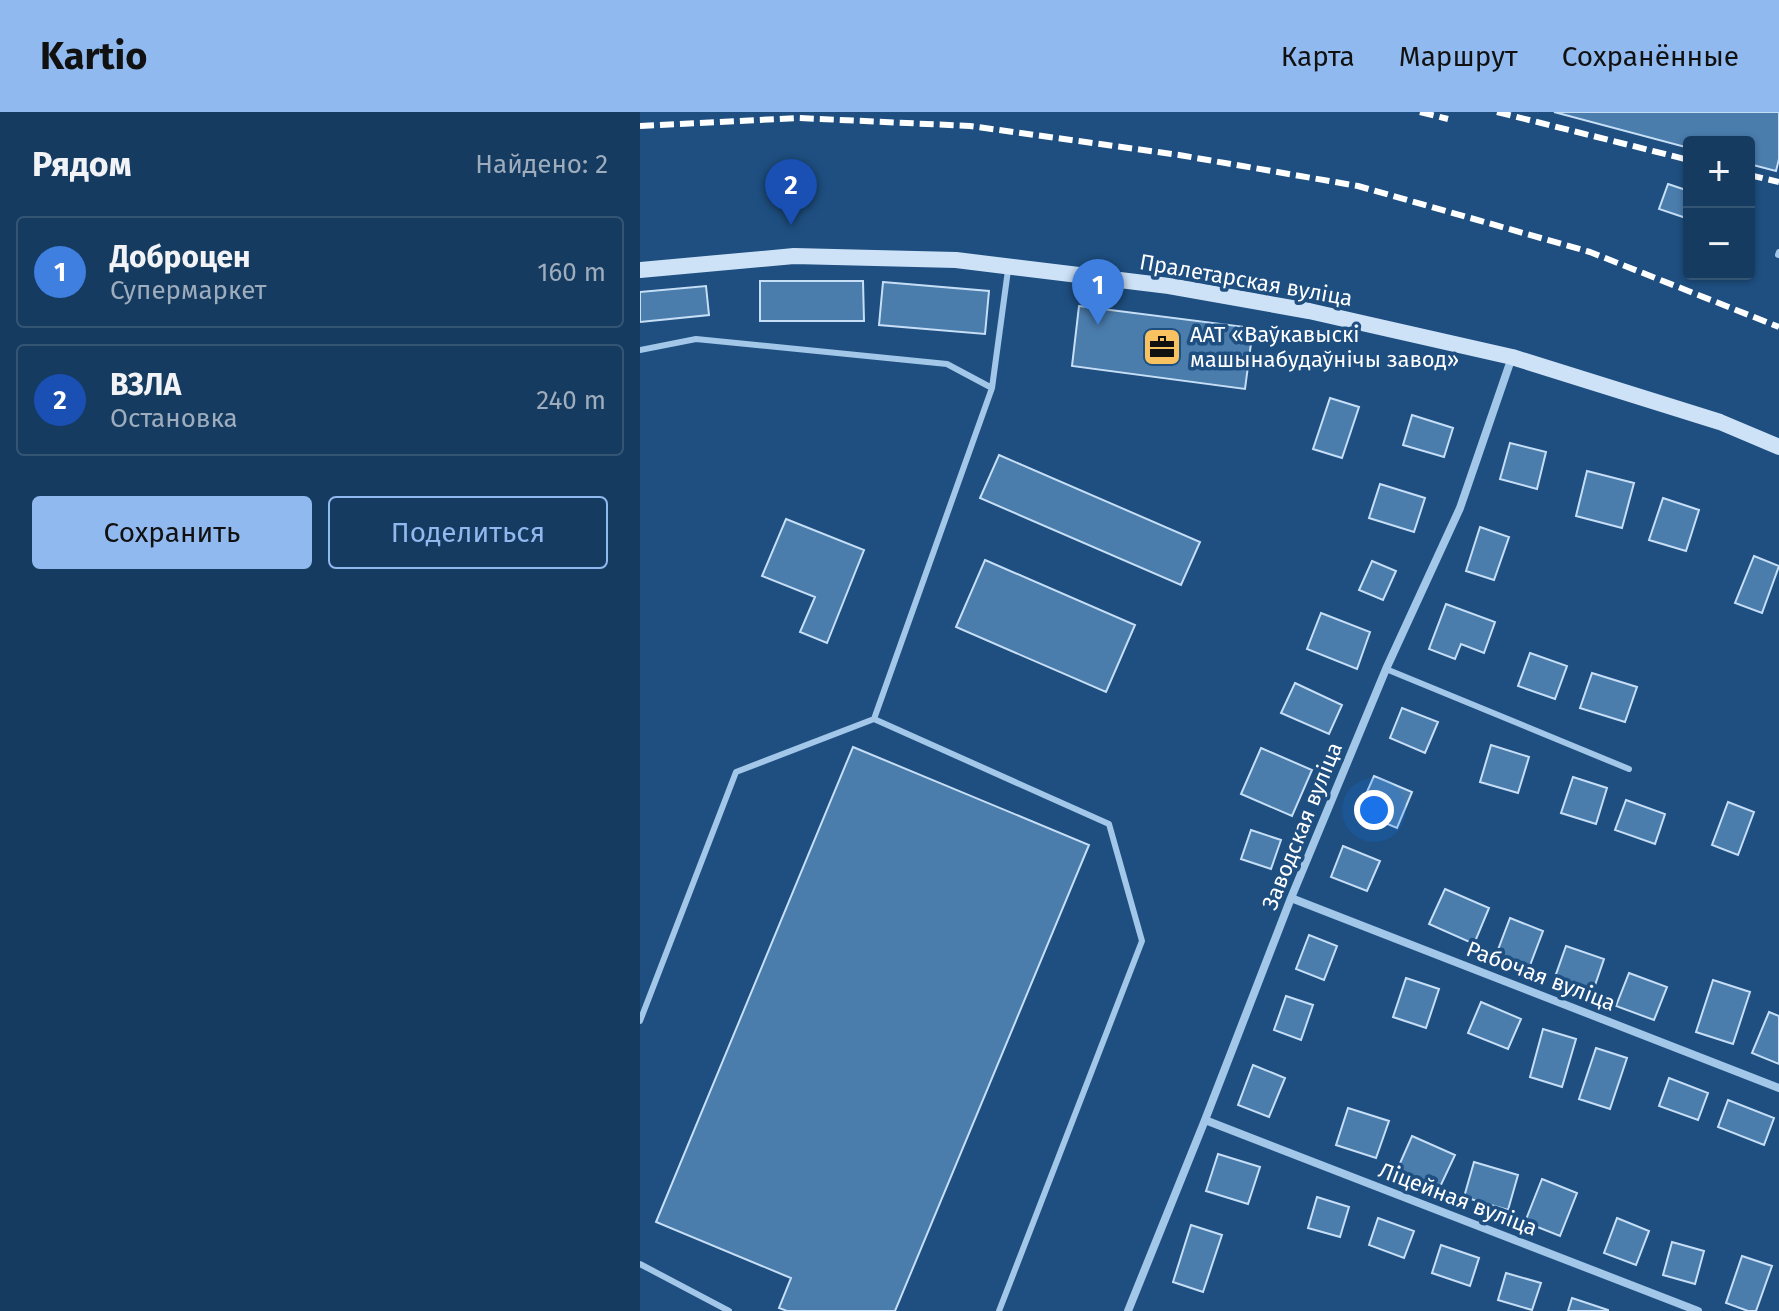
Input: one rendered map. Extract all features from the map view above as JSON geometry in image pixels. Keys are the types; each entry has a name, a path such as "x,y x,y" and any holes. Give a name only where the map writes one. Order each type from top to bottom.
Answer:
{"street":[{"name":"Пралетарская вуліца","path":"640,270 794,256 956,260 1169,286 1309,311 1512,357 1720,422 1779,447"},
{"name":"Заводская вуліца","path":"1128,1311 1291,898 1386,669 1460,508 1512,357"},
{"name":"Рабочая вуліца","path":"1291,898 1779,1088"},
{"name":"Ліцейная вуліца","path":"1205,1120 1698,1311"}],"lane":[{"path":"874,719 992,388 1008,266"},
{"path":"640,350 696,339 947,364 992,388"},
{"path":"1386,669 1629,769"},
{"path":"640,1021 736,772 874,719 1109,824 1142,941 999,1311"},
{"path":"640,1264 729,1311"}],"building":[{"path":"1554,112 1779,112 1776,171 1755,166 1755,136 1683,136 1683,146"},
{"path":"1668,184 1683,189 1683,217 1659,209"},
{"path":"760,281 863,281 864,321 760,321"},
{"path":"883,282 989,291 985,334 879,325"},
{"path":"706,286 709,315 640,322 640,292"},
{"name":"ААТ «Ваўкавыскі машынабудаўнічы завод»","path":"1079,306 1253,328 1245,389 1072,366"},
{"path":"1330,398 1359,407 1342,458 1313,449"},
{"path":"1412,415 1453,428 1444,457 1403,445"},
{"path":"1510,443 1546,452 1537,489 1500,479"},
{"path":"999,455 1200,542 1181,585 980,498"},
{"path":"1587,471 1634,483 1622,528 1576,516"},
{"path":"1380,484 1425,498 1414,532 1369,518"},
{"path":"1663,498 1699,510 1686,551 1649,540"},
{"path":"786,519 864,550 827,643 800,632 815,597 762,576"},
{"path":"1480,527 1509,537 1494,580 1466,571"},
{"path":"1754,556 1779,566 1762,613 1735,603"},
{"path":"985,560 1135,625 1106,692 956,627"},
{"path":"1372,561 1396,571 1383,600 1359,590"},
{"path":"1446,604 1495,622 1484,653 1461,644 1455,659 1429,649"},
{"path":"1321,613 1370,632 1357,669 1307,649"},
{"path":"1530,653 1567,666 1555,699 1518,686"},
{"path":"1592,673 1637,687 1625,722 1580,708"},
{"path":"1295,683 1342,705 1329,734 1281,713"},
{"path":"1402,708 1438,722 1425,753 1390,738"},
{"path":"1491,745 1529,757 1518,793 1480,782"},
{"path":"853,747 1089,845 895,1311 787,1311 779,1308 791,1278 656,1222"},
{"path":"1261,748 1312,770 1292,816 1241,794"},
{"path":"1374,776 1412,792 1397,828 1358,812"},
{"path":"1573,777 1607,788 1596,824 1561,813"},
{"path":"1626,800 1665,814 1655,844 1615,830"},
{"path":"1728,802 1754,812 1738,855 1712,845"},
{"path":"1251,830 1281,840 1271,869 1241,859"},
{"path":"1343,846 1380,861 1367,891 1331,877"},
{"path":"1445,889 1489,908 1474,944 1429,924"},
{"path":"1510,918 1543,931 1529,968 1496,955"},
{"path":"1309,935 1337,946 1324,980 1296,969"},
{"path":"1566,946 1604,959 1593,991 1555,977"},
{"path":"1629,973 1667,987 1654,1020 1616,1006"},
{"path":"1406,978 1439,989 1426,1028 1393,1017"},
{"path":"1713,980 1750,992 1733,1044 1696,1032"},
{"path":"1286,996 1313,1005 1301,1040 1274,1030"},
{"path":"1481,1002 1521,1019 1508,1049 1468,1033"},
{"path":"1769,1012 1779,1016 1779,1064 1752,1053"},
{"path":"1543,1029 1576,1039 1562,1087 1530,1077"},
{"path":"1596,1048 1627,1058 1610,1109 1579,1099"},
{"path":"1253,1065 1285,1078 1269,1117 1238,1105"},
{"path":"1669,1078 1708,1093 1698,1120 1659,1106"},
{"path":"1728,1100 1774,1118 1764,1145 1718,1127"},
{"path":"1348,1108 1389,1121 1376,1158 1336,1145"},
{"path":"1412,1136 1455,1155 1439,1189 1397,1170"},
{"path":"1218,1154 1260,1167 1248,1204 1206,1191"},
{"path":"1474,1162 1518,1175 1508,1210 1464,1197"},
{"path":"1542,1179 1577,1193 1560,1236 1525,1222"},
{"path":"1317,1197 1349,1207 1340,1237 1308,1228"},
{"path":"1378,1218 1414,1231 1404,1258 1369,1245"},
{"path":"1617,1218 1649,1231 1636,1265 1604,1253"},
{"path":"1191,1225 1222,1235 1203,1292 1173,1282"},
{"path":"1672,1242 1704,1251 1695,1284 1663,1275"},
{"path":"1441,1245 1479,1258 1470,1286 1432,1273"},
{"path":"1742,1256 1772,1266 1756,1311 1726,1303"},
{"path":"1506,1273 1541,1283 1532,1310 1498,1300"},
{"path":"1572,1298 1608,1310 1608,1311 1568,1311"}],"railway":[{"path":"1420,112 1448,119"},
{"path":"1497,112 1683,158"},
{"path":"640,126 799,118 970,126 1179,155 1358,186 1590,252 1779,327"},
{"path":"1755,176 1779,182"}],"place":[{"name":"ВЗЛА","path":"791,225"},
{"name":"Доброцен","path":"1098,325"},
{"name":"ААТ «Ваўкавыскі машынабудаўнічы завод»","path":"1162,347"}]}
